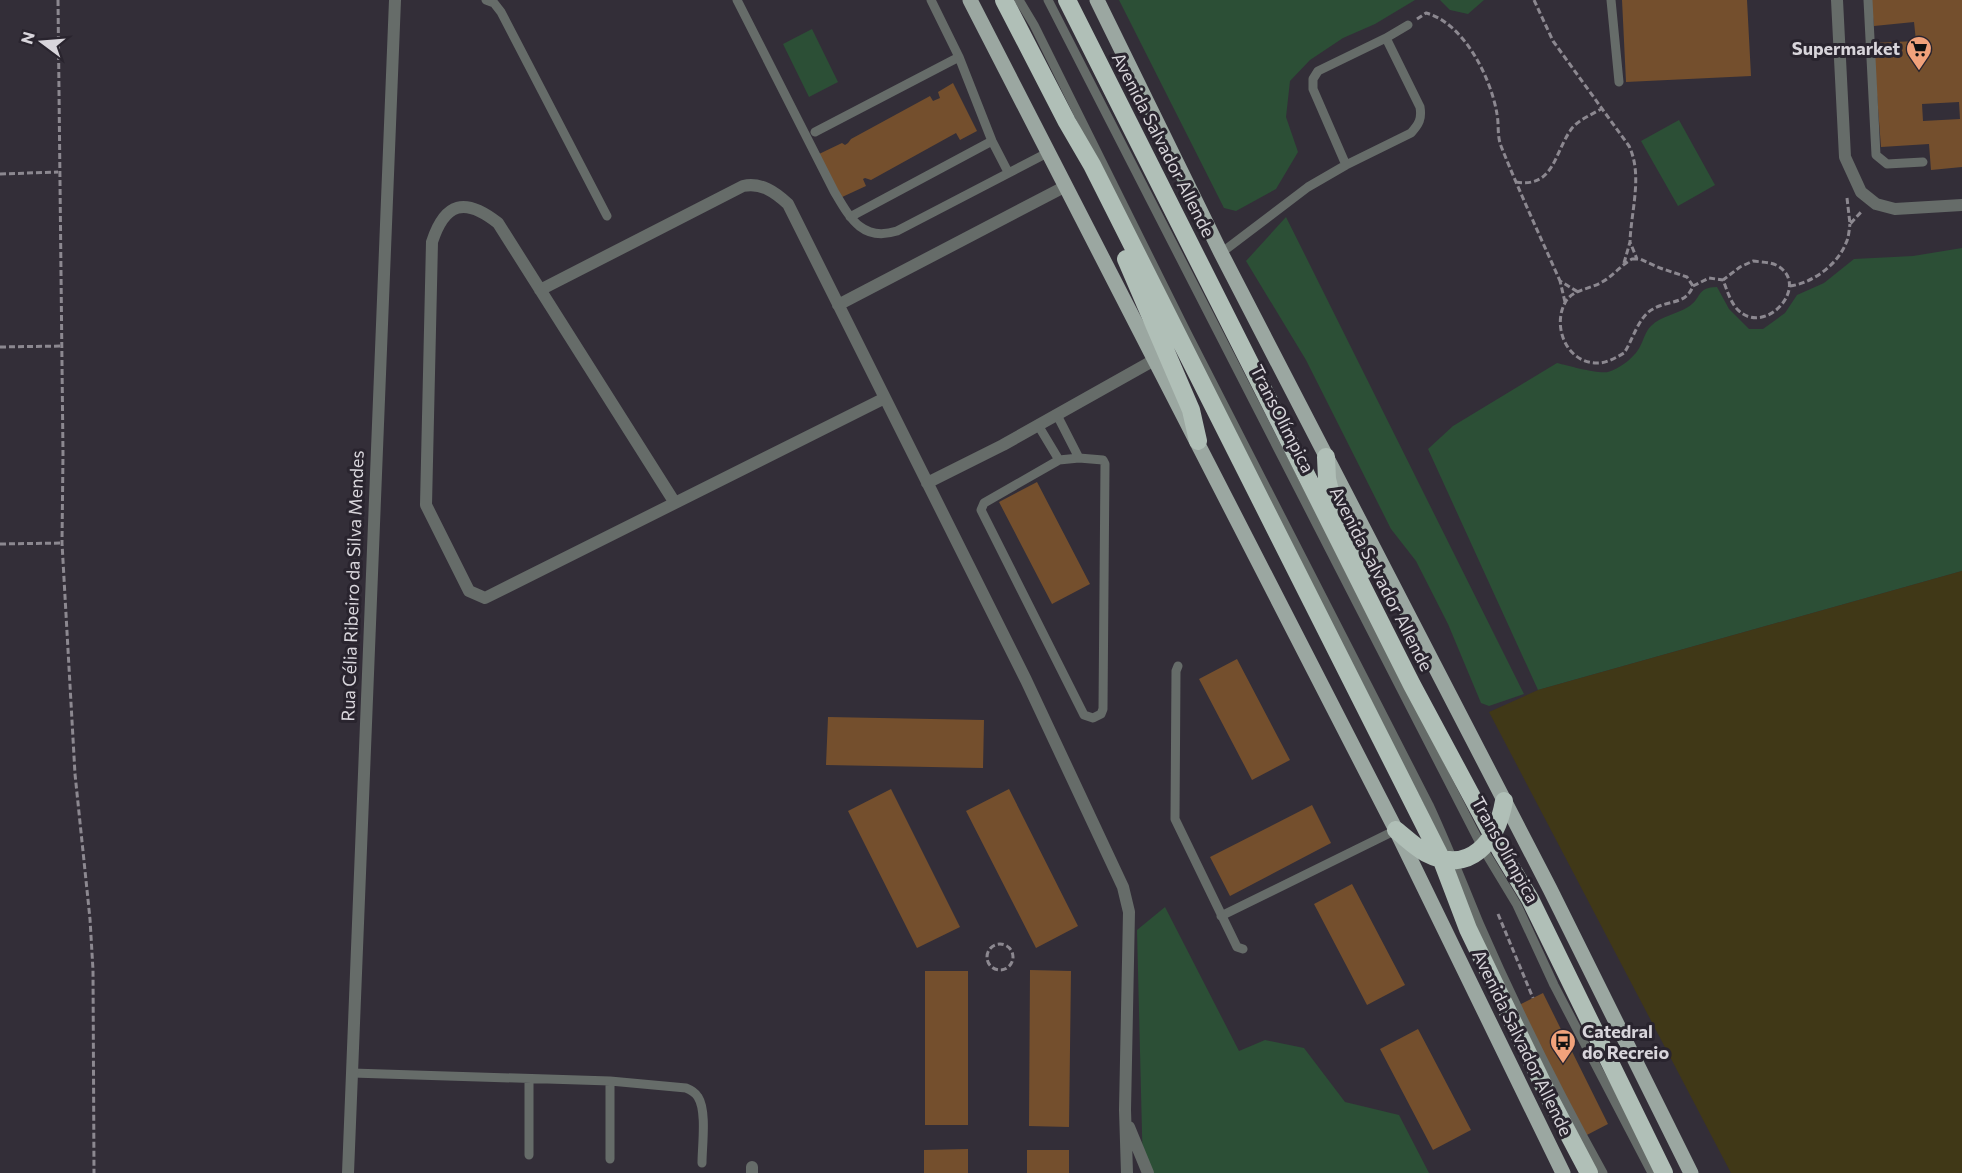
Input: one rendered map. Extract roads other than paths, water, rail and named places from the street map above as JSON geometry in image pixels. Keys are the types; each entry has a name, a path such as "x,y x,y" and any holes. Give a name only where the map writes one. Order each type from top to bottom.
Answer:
{"highway":[{"name":"Avenida Salvador Allende","path":"1004,0 1067,122 1092,165 1448,859 1468,929 1550,1099 1589,1173"},
{"name":"Avenida Salvador Allende","path":"1066,0 1412,685 1487,842 1530,899 1664,1173"},
{"path":"1092,165 1094,185 1191,410 1198,441"},
{"path":"1326,457 1330,491 1407,658 1412,685"},
{"path":"1396,830 1425,853 1448,859 1472,856 1487,842 1501,817 1504,801"}],"main road":[{"name":"Avenida Salvador Allende","path":"970,0 1396,830 1563,1173"},
{"name":"Avenida Salvador Allende","path":"1097,0 1221,253 1550,889 1690,1173"}],"street":[{"name":"Rua Célia Ribeiro da Silva Mendes","path":"348,1173 395,0"},
{"path":"1837,0 1845,157 1861,192 1876,204 1895,209 1962,205"},
{"path":"540,290 743,186 762,187 775,193 788,204 1026,680 1123,887 1129,912 1125,1110 1127,1173"},
{"path":"838,305 1066,186"},
{"path":"675,503 498,223 476,208 457,208 445,215 438,224 432,242 426,505 469,591 485,598 675,503 885,398"},
{"path":"927,483 1057,415 1155,359"},
{"path":"1125,1110 1130,1129 1148,1173"}],"lane":[{"path":"486,0 494,3 501,12 607,216"},
{"path":"737,0 834,191 850,217 872,234 885,235 897,231 1048,152"},
{"path":"931,0 959,57 992,141 1008,172"},
{"path":"1019,0 1034,25 1186,331 1429,805 1448,859 1554,1082 1603,1173"},
{"name":"TransOlímpica","path":"1048,0 1487,842 1554,985 1652,1173"},
{"path":"1611,0 1619,82"},
{"path":"1868,0 1876,155 1887,164 1923,162"},
{"path":"1346,165 1313,89 1313,79 1318,71 1328,65 1386,38 1408,24"},
{"path":"1221,253 1308,187 1346,165 1411,133 1418,126 1422,117 1420,107 1386,38"},
{"path":"815,132 959,57"},
{"path":"850,217 992,141"},
{"path":"1057,415 1079,458"},
{"path":"1038,425 1059,460"},
{"path":"1079,458 1103,460 1105,465 1103,709 1101,714 1093,717 1084,715 981,510 984,503 1059,460 1079,458"},
{"path":"1178,666 1176,670 1175,819 1237,947 1243,949"},
{"path":"1221,916 1396,830"},
{"path":"352,1073 679,1086 694,1092 701,1104 702,1163"},
{"path":"529,1079 529,1155"},
{"path":"610,1082 610,1159"}],"place":[{"name":"Supermarket","path":"1919,72"},
{"name":"Catedral do Recreio","path":"1563,1065"}]}
